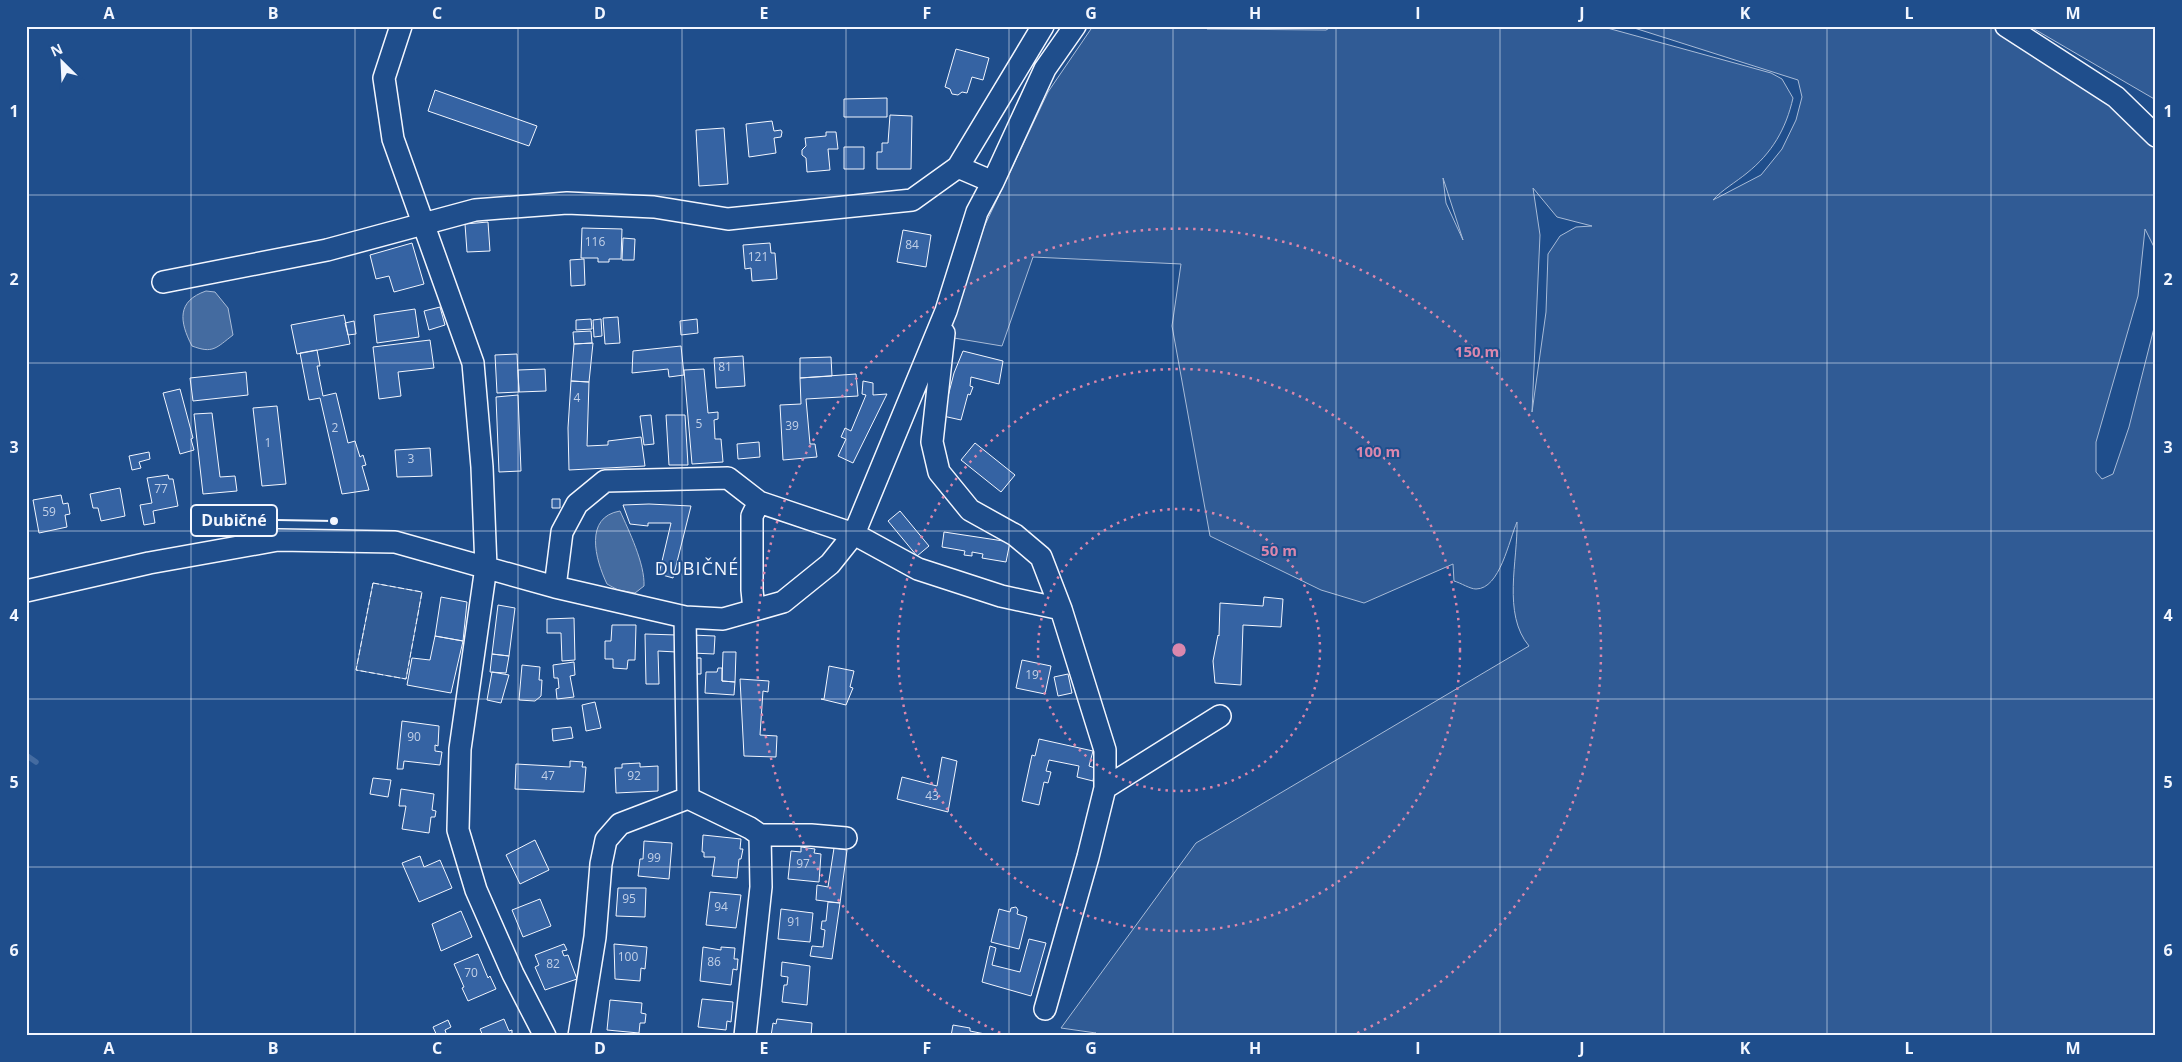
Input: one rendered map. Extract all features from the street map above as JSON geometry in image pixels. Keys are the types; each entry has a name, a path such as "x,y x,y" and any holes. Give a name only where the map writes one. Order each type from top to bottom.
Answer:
{"street":[{"path":"401,26 384,78 393,139 473,362 482,467 486,567 460,749 458,830 476,890 513,974 545,1036"},
{"path":"163,282 327,250 424,222 475,210 567,203 654,207 728,219 912,200 958,167 1043,26"},
{"path":"26,591 149,563 278,540 395,542 555,587 685,617 723,619 783,602 830,564 854,534 946,311 977,212 993,182 1045,69 1075,26"},
{"path":"2006,26 2116,97 2156,136"},
{"path":"958,167 993,182"},
{"path":"946,311 932,442 939,472 970,510 1015,535 1041,557 1061,609 1104,750 1105,788 1088,857 1045,1009"},
{"path":"555,587 562,532 577,504 605,480 728,478 759,502 854,534 918,569 1001,596 1061,609"},
{"path":"754,610 752,590 752,516 759,502"},
{"path":"685,617 688,798"},
{"path":"1105,788 1220,716"},
{"path":"579,1036 595,937 601,864 606,840 620,824 688,798 750,828 760,835 810,835 846,838"},
{"path":"744,1036 761,886 760,835"}],"shaded area":[{"path":"1093,26 1207,26 1207,29 1326,30 1333,26 1600,26 1771,73 1782,79 1793,98 1777,140 1756,165 1713,200 1761,175 1782,149 1796,120 1802,97 1798,80 1628,26 1996,26 2077,77 2146,135 2156,149 2156,251 2145,229 2138,296 2096,442 2096,472 2102,479 2113,474 2129,427 2156,320 2156,1036 1085,1036 1096,1033 1061,1028 1196,843 1529,646 1521,633 1514,603 1513,586 1517,522 1497,573 1484,587 1474,589 1454,581 1453,564 1364,603 1321,590 1210,536 1172,326 1181,264 1033,257 1002,346 948,337 984,227 1048,92","holes":["1443,178 1463,240 1446,203","1533,188 1557,217 1592,226 1576,227 1560,236 1548,254 1546,312 1532,412 1540,235"]},
{"path":"2029,26 2156,26 2156,100"},
{"path":"206,291 215,292 228,308 233,335 218,346 210,349 192,346 183,320 185,306 197,295"},
{"path":"620,511 636,548 644,577 644,586 635,593 618,590 607,584 596,551 597,530 601,521 609,515"},
{"path":"373,583 422,592 406,679 356,670"}],"building":[{"path":"956,49 989,58 983,80 972,77 967,93 962,92 958,95 952,94 950,89 945,87"},
{"path":"435,90 537,126 529,146 428,111"},
{"path":"887,98 887,117 844,117 844,99"},
{"path":"890,115 912,116 911,169 877,169 877,152 882,152 882,143 888,143"},
{"path":"772,121 774,131 781,130 782,132 781,137 774,138 776,153 749,157 746,124"},
{"path":"724,128 728,184 699,186 696,130"},
{"path":"826,132 836,132 838,149 828,149 830,170 807,172 806,158 802,155 802,150 806,146 805,138 826,136"},
{"path":"844,147 864,147 864,169 844,169"},
{"path":"488,222 490,251 467,252 465,224"},
{"path":"582,228 622,229 621,259 609,259 609,262 598,262 598,258 581,258"},
{"path":"903,230 931,235 926,267 897,262"},
{"path":"623,238 635,239 634,260 622,260"},
{"path":"412,243 424,284 394,292 389,276 376,279 370,255"},
{"path":"770,243 771,253 775,253 777,279 752,281 751,268 745,269 743,245"},
{"path":"584,259 585,285 571,286 570,260"},
{"path":"440,307 445,325 429,330 424,311"},
{"path":"415,309 419,337 377,343 374,315"},
{"path":"344,315 350,344 297,354 291,325"},
{"path":"618,317 620,343 605,344 603,318"},
{"path":"591,319 592,329 576,330 576,320"},
{"path":"601,319 602,336 594,337 593,320"},
{"path":"697,319 698,333 681,335 680,321"},
{"path":"354,321 356,334 348,335 345,323"},
{"path":"591,331 592,343 574,344 573,332"},
{"path":"430,340 434,368 398,372 401,396 379,399 373,347"},
{"path":"593,343 589,382 571,381 574,344"},
{"path":"681,346 684,375 669,377 668,369 632,373 633,351"},
{"path":"317,350 320,366 317,366 323,396 336,393 348,443 355,441 360,457 363,455 366,465 362,466 369,490 342,494 320,398 309,400 300,353"},
{"path":"963,351 1003,361 999,384 971,377 970,386 973,387 970,395 968,394 961,420 943,416 954,373"},
{"path":"517,354 519,392 497,393 495,355"},
{"path":"743,356 745,386 716,388 714,358"},
{"path":"831,357 832,376 800,378 800,358"},
{"path":"545,369 546,391 519,392 518,370"},
{"path":"704,369 708,413 718,412 718,419 714,420 715,439 721,439 723,462 692,464 684,370"},
{"path":"246,372 248,395 193,401 190,378"},
{"path":"856,374 858,396 806,399 810,444 815,444 817,457 783,460 780,405 801,404 800,378"},
{"path":"571,381 589,382 587,446 608,445 608,441 641,437 645,466 569,470 568,428"},
{"path":"863,381 873,383 873,395 887,394 853,463 838,456 846,439 841,437 845,428 851,431 866,395 862,394"},
{"path":"180,389 193,438 191,439 194,450 180,454 163,393"},
{"path":"518,395 521,471 499,472 496,397"},
{"path":"277,406 286,484 262,486 253,408"},
{"path":"212,413 220,477 235,476 237,491 203,494 194,414"},
{"path":"651,415 654,444 644,445 640,416"},
{"path":"666,415 685,415 688,465 669,465"},
{"path":"759,442 760,457 738,459 737,444"},
{"path":"975,443 1015,475 1001,492 961,460"},
{"path":"430,448 432,476 397,477 395,450"},
{"path":"149,452 150,459 139,462 141,468 132,470 129,456"},
{"path":"168,475 169,479 173,479 178,506 153,511 155,523 144,525 140,505 152,503 147,478"},
{"path":"120,488 125,516 101,521 98,508 93,508 90,494"},
{"path":"61,495 63,504 68,503 70,514 65,515 67,527 39,533 33,500"},
{"path":"552,499 560,499 560,508 552,508"},
{"path":"623,505 691,506 673,578 659,574 671,523 648,523 648,526 630,524"},
{"path":"900,511 929,546 917,556 888,521"},
{"path":"944,532 1010,542 1006,562 982,558 983,554 972,552 972,556 964,555 965,551 942,547"},
{"path":"441,597 467,602 463,641 435,636"},
{"path":"1264,597 1283,599 1281,627 1243,625 1241,685 1215,683 1213,661 1219,636 1220,603 1263,606"},
{"path":"498,605 515,608 509,656 492,654"},
{"path":"574,618 575,660 562,661 561,633 547,633 547,619"},
{"path":"612,625 636,625 635,660 628,660 627,669 613,668 613,659 605,659 605,641 611,641"},
{"path":"645,634 677,635 676,652 658,651 659,684 646,684"},
{"path":"692,635 715,636 714,654 692,653"},
{"path":"435,636 463,641 451,693 407,685 412,658 430,660"},
{"path":"723,652 736,652 735,682 722,681"},
{"path":"492,654 509,656 506,673 490,672"},
{"path":"692,658 701,658 701,674 691,674"},
{"path":"1022,660 1051,666 1045,694 1016,688"},
{"path":"574,662 575,675 570,676 574,697 557,699 558,678 554,678 553,665"},
{"path":"522,665 540,667 539,680 542,680 541,696 535,701 519,700"},
{"path":"829,666 854,671 850,687 853,688 846,705 821,699 824,699"},
{"path":"718,668 722,668 722,681 735,682 734,695 705,693 706,672 717,672"},
{"path":"492,672 509,675 501,703 487,700"},
{"path":"1068,674 1072,693 1058,696 1054,677"},
{"path":"740,679 769,681 768,692 763,691 760,735 777,736 776,757 744,756"},
{"path":"595,702 601,728 586,731 582,705"},
{"path":"402,721 439,726 438,746 435,745 435,751 442,752 440,765 404,761 403,769 397,769"},
{"path":"571,727 573,738 553,741 552,729"},
{"path":"1039,739 1093,751 1089,766 1095,768 1093,781 1077,777 1079,766 1049,760 1046,771 1051,772 1048,783 1044,782 1039,805 1022,801 1032,755 1035,756"},
{"path":"942,757 957,761 948,812 897,799 902,777 937,786"},
{"path":"570,761 583,762 582,767 586,767 584,792 515,789 516,764 570,767"},
{"path":"640,763 640,767 658,766 658,791 616,793 615,768 622,768 622,764"},
{"path":"373,778 391,780 388,797 370,794"},
{"path":"401,789 434,794 432,810 436,811 435,817 431,817 429,833 402,829 406,806 399,806"},
{"path":"703,835 741,839 740,849 743,849 741,859 739,859 737,878 712,876 715,857 704,857 704,852 702,852"},
{"path":"535,840 549,870 520,884 506,855"},
{"path":"644,841 672,843 669,879 638,876 640,859 643,859"},
{"path":"801,847 815,849 814,853 821,854 819,882 788,879 791,851 801,852"},
{"path":"834,848 847,850 840,903 816,900 817,885 828,887"},
{"path":"420,856 424,867 440,860 452,888 419,902 402,863"},
{"path":"618,888 646,888 645,917 616,916"},
{"path":"710,892 741,895 736,928 706,925"},
{"path":"540,899 551,926 523,937 512,910"},
{"path":"828,902 840,903 832,959 810,956 812,946 823,947 825,930 821,929 822,921 826,921"},
{"path":"1016,907 1018,910 1017,914 1027,917 1019,949 991,942 999,909 1010,912 1011,908"},
{"path":"781,909 813,913 810,942 778,939"},
{"path":"461,911 472,937 441,951 432,924"},
{"path":"1029,939 1046,943 1031,996 982,982 990,946 996,948 992,965 1020,972"},
{"path":"564,944 567,950 562,951 564,956 568,955 577,979 545,990 535,967 539,965 535,955"},
{"path":"614,944 647,947 645,969 641,968 640,981 615,979"},
{"path":"703,947 721,950 721,947 735,948 734,959 738,959 737,970 733,969 731,985 700,981"},
{"path":"478,954 488,978 490,976 496,989 468,1001 454,964"},
{"path":"782,962 810,966 807,1005 782,1002 784,985 787,985 788,977 781,976"},
{"path":"702,999 733,1002 731,1022 727,1021 726,1030 698,1027"},
{"path":"610,1000 642,1003 641,1013 646,1014 645,1023 640,1023 639,1033 607,1030"},
{"path":"504,1019 509,1031 512,1030 512,1036 483,1036 480,1029"},
{"path":"777,1019 812,1023 811,1036 771,1036 773,1023 776,1024"},
{"path":"448,1020 451,1027 445,1030 447,1036 437,1036 433,1027"},
{"path":"953,1025 970,1028 970,1031 985,1034 985,1036 951,1036"}],"waterway":[{"path":"26,755 36,762"}],"fence":[{"path":"373,583 422,592 406,679 356,670 373,583"}],"place":[{"name":"Dubičné","path":"334,521"}],"district":[{"name":"DUBIČNÉ","path":"697,568"}]}
